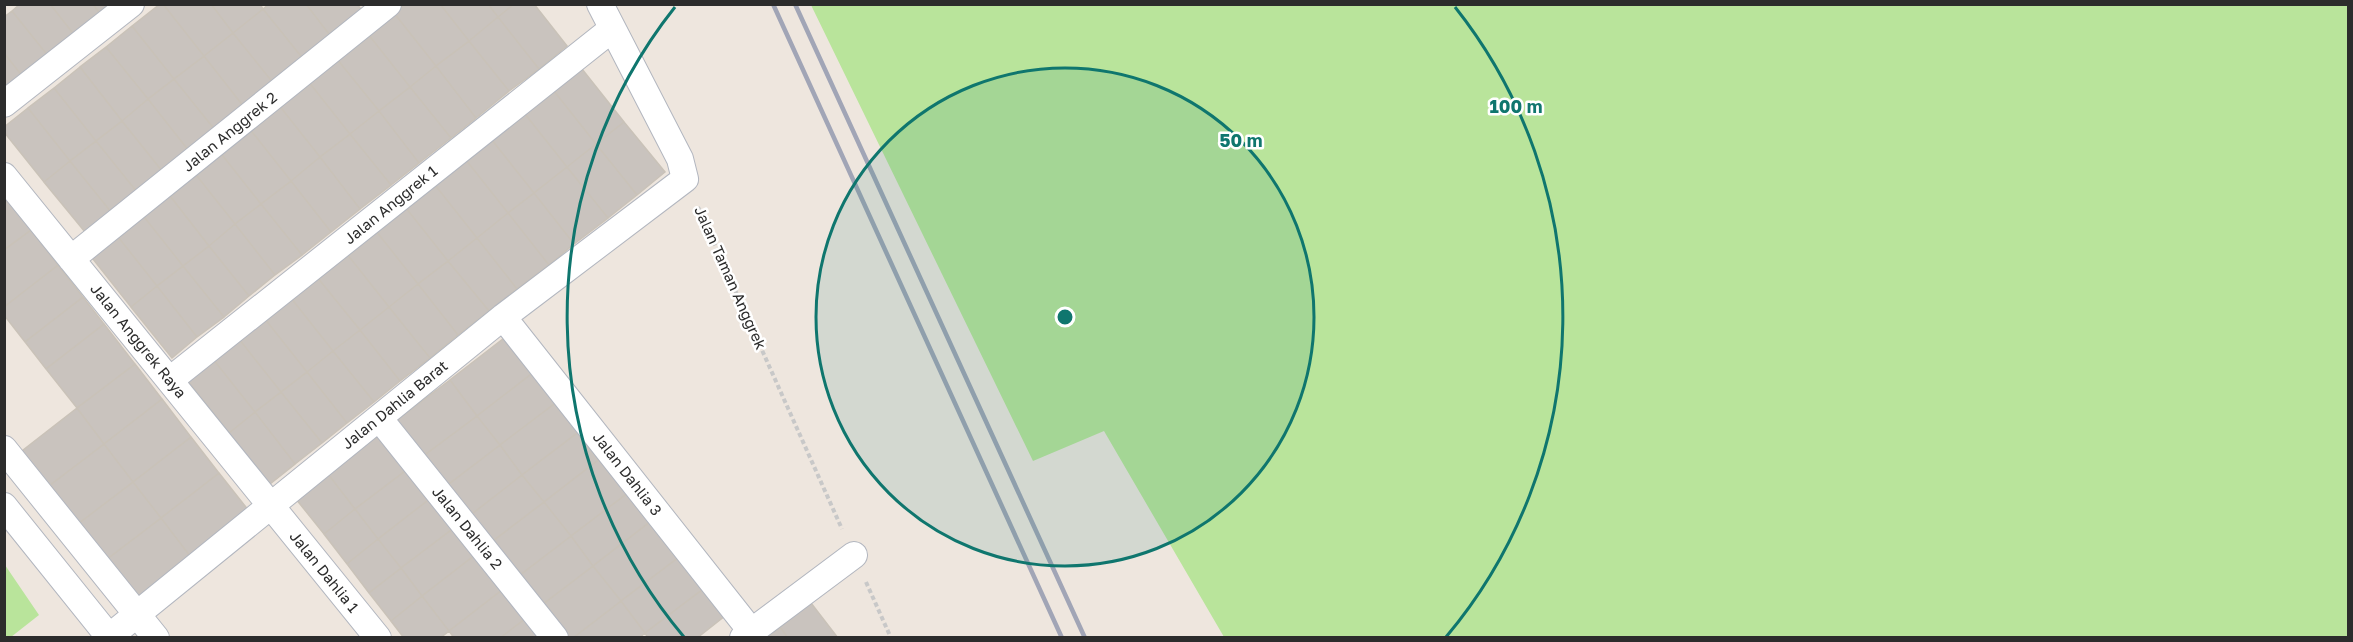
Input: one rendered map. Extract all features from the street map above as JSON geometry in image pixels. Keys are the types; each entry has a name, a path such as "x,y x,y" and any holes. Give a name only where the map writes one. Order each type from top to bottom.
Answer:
{"street":[{"path":"4,104 130,4"},
{"name":"Jalan Anggrek 2","path":"72,259 388,4"},
{"path":"600,4 680,159 685,179"},
{"name":"Jalan Anggrek 1","path":"170,380 612,29"},
{"name":"Jalan Anggrek Raya","path":"4,176 271,506"},
{"name":"Jalan Dahlia Barat","path":"110,637 503,317 685,179"},
{"name":"Jalan Dahlia 3","path":"503,317 747,634"},
{"name":"Jalan Dahlia 2","path":"379,418 555,638"},
{"path":"4,449 156,638"},
{"path":"4,506 110,637"},
{"name":"Jalan Dahlia 1","path":"271,506 378,638"},
{"path":"747,634 854,555"}],"path":[{"name":"Jalan Taman Anggrek","path":"685,179 891,638"}],"green space":[{"path":"811,5 2348,5 2348,637 1224,637 1104,431 1033,461"},
{"path":"5,565 39,615 11,637 5,637"}],"building":[{"path":"20,4 50,4 79,41 53,62 12,11"},
{"path":"50,4 93,4 105,21 79,41"},
{"path":"93,4 126,4 105,21"},
{"path":"163,4 204,56 174,79 132,26"},
{"path":"163,4 211,4 233,33 204,56"},
{"path":"211,4 260,4 263,9 233,33"},
{"path":"269,4 306,4 332,38 304,60 263,9"},
{"path":"306,4 357,4 364,13 332,38"},
{"path":"405,4 440,4 469,41 436,66 394,13"},
{"path":"440,4 488,4 498,17 469,41"},
{"path":"488,4 514,4 498,17"},
{"path":"514,4 534,4 567,46 539,69 498,17"},
{"path":"263,9 304,60 274,84 233,33"},
{"path":"12,11 53,62 27,82 4,53 4,17"},
{"path":"394,13 436,66 410,87 368,34"},
{"path":"498,17 539,69 509,91 469,41"},
{"path":"132,26 174,79 148,99 106,47"},
{"path":"233,33 274,84 244,107 204,56"},
{"path":"368,34 410,87 379,111 337,59"},
{"path":"469,41 509,91 476,118 436,66"},
{"path":"106,47 148,99 122,121 80,67"},
{"path":"4,53 27,82 4,100"},
{"path":"204,56 244,107 215,130 174,79"},
{"path":"337,59 379,111 350,134 308,81"},
{"path":"436,66 476,118 451,138 410,87"},
{"path":"80,67 122,121 96,141 54,88"},
{"path":"582,69 624,122 596,144 554,91"},
{"path":"174,79 215,130 189,151 148,99"},
{"path":"308,81 350,134 320,157 278,104"},
{"path":"410,87 451,138 419,163 379,111"},
{"path":"54,88 96,141 70,161 28,108"},
{"path":"554,91 596,144 567,167 525,114"},
{"path":"148,99 189,151 162,171 122,121"},
{"path":"278,104 320,157 291,181 249,128"},
{"path":"28,108 70,161 44,182 4,132 4,127"},
{"path":"379,111 419,163 391,185 350,134"},
{"path":"525,114 567,167 534,193 492,140"},
{"path":"122,121 162,171 137,192 96,141"},
{"path":"624,122 665,172 637,195 596,144"},
{"path":"249,128 291,181 261,204 219,151"},
{"path":"350,134 391,185 360,209 320,157"},
{"path":"492,140 534,193 508,213 466,160"},
{"path":"96,141 137,192 111,212 70,161"},
{"path":"596,144 637,195 608,218 567,167"},
{"path":"219,151 261,204 235,224 193,171"},
{"path":"320,157 360,209 331,232 291,181"},
{"path":"466,160 508,213 477,238 435,185"},
{"path":"70,161 111,212 85,232 44,182"},
{"path":"567,167 608,218 574,244 534,193"},
{"path":"193,171 235,224 209,246 167,192"},
{"path":"291,181 331,232 302,255 261,204"},
{"path":"435,185 477,238 448,261 406,208"},
{"path":"167,192 209,246 183,266 141,213"},
{"path":"534,193 574,244 549,265 508,213"},
{"path":"9,200 31,230 4,250 4,203"},
{"path":"261,204 302,255 275,275 235,224"},
{"path":"406,208 448,261 418,284 376,231"},
{"path":"141,213 183,266 157,286 115,233"},
{"path":"508,213 549,265 517,289 477,238"},
{"path":"235,224 275,275 249,296 209,246"},
{"path":"31,230 58,265 4,307 4,250"},
{"path":"376,231 418,284 389,307 347,254"},
{"path":"115,233 157,286 131,307 89,254"},
{"path":"477,238 517,289 489,311 448,261"},
{"path":"209,246 249,296 224,317 183,266"},
{"path":"347,254 389,307 360,330 317,277"},
{"path":"448,261 489,311 458,335 418,284"},
{"path":"58,265 83,297 25,342 4,315 4,307"},
{"path":"183,266 224,317 197,337 157,286"},
{"path":"317,277 360,330 333,351 291,298"},
{"path":"418,284 458,335 430,358 389,307"},
{"path":"157,286 197,337 172,358 131,307"},
{"path":"83,297 104,324 46,369 25,342"},
{"path":"291,298 333,351 307,372 265,319"},
{"path":"389,307 430,358 400,381 360,330"},
{"path":"265,319 307,372 281,392 239,339"},
{"path":"104,324 135,364 77,408 46,369"},
{"path":"360,330 400,381 374,402 333,351"},
{"path":"508,335 535,371 477,416 450,380"},
{"path":"239,339 281,392 255,412 213,359"},
{"path":"333,351 374,402 347,423 307,372"},
{"path":"213,359 255,412 229,433 187,380"},
{"path":"135,364 162,399 104,444 77,408"},
{"path":"535,371 558,401 500,445 477,416"},
{"path":"307,372 347,423 322,443 281,392"},
{"path":"450,380 477,416 422,457 394,422"},
{"path":"281,392 322,443 295,464 255,412"},
{"path":"162,399 191,437 133,482 104,444"},
{"path":"558,401 581,430 522,475 500,445"},
{"path":"77,408 104,444 49,486 22,451"},
{"path":"255,412 295,464 270,484 229,433"},
{"path":"477,416 500,445 445,487 422,457"},
{"path":"386,429 413,465 355,509 328,474"},
{"path":"581,430 602,457 544,502 522,475"},
{"path":"191,437 219,473 161,518 133,482"},
{"path":"104,444 133,482 78,524 49,486"},
{"path":"500,445 522,475 468,517 445,487"},
{"path":"602,457 629,492 571,536 544,502"},
{"path":"413,465 436,494 378,539 355,509"},
{"path":"219,473 249,511 190,556 161,518"},
{"path":"328,474 355,509 324,534 296,499"},
{"path":"522,475 544,502 489,544 468,517"},
{"path":"133,482 161,518 106,560 78,524"},
{"path":"629,492 651,521 593,566 571,536"},
{"path":"436,494 459,524 401,568 378,539"},
{"path":"544,502 571,536 515,579 489,544"},
{"path":"355,509 378,539 347,564 324,534"},
{"path":"161,518 190,556 136,598 106,560"},
{"path":"651,521 679,557 621,601 593,566"},
{"path":"459,524 480,551 422,596 401,568"},
{"path":"571,536 593,566 538,608 515,579"},
{"path":"378,539 401,568 369,593 347,564"},
{"path":"480,551 507,586 449,631 422,596"},
{"path":"679,557 703,589 645,633 621,601"},
{"path":"593,566 621,601 573,638 561,638 538,608"},
{"path":"401,568 422,596 391,621 369,593"},
{"path":"507,586 530,615 500,638 454,638 449,631"},
{"path":"703,589 725,616 697,638 648,638 645,633"},
{"path":"422,596 449,631 440,638 404,638 391,621"},
{"path":"621,601 645,633 639,638 573,638"},
{"path":"811,603 838,638 788,638 780,627"},
{"path":"530,615 547,638 500,638"},
{"path":"780,627 788,638 767,638"}],"railway":[{"path":"773,4 1062,638"},
{"path":"795,4 1085,638"}]}
